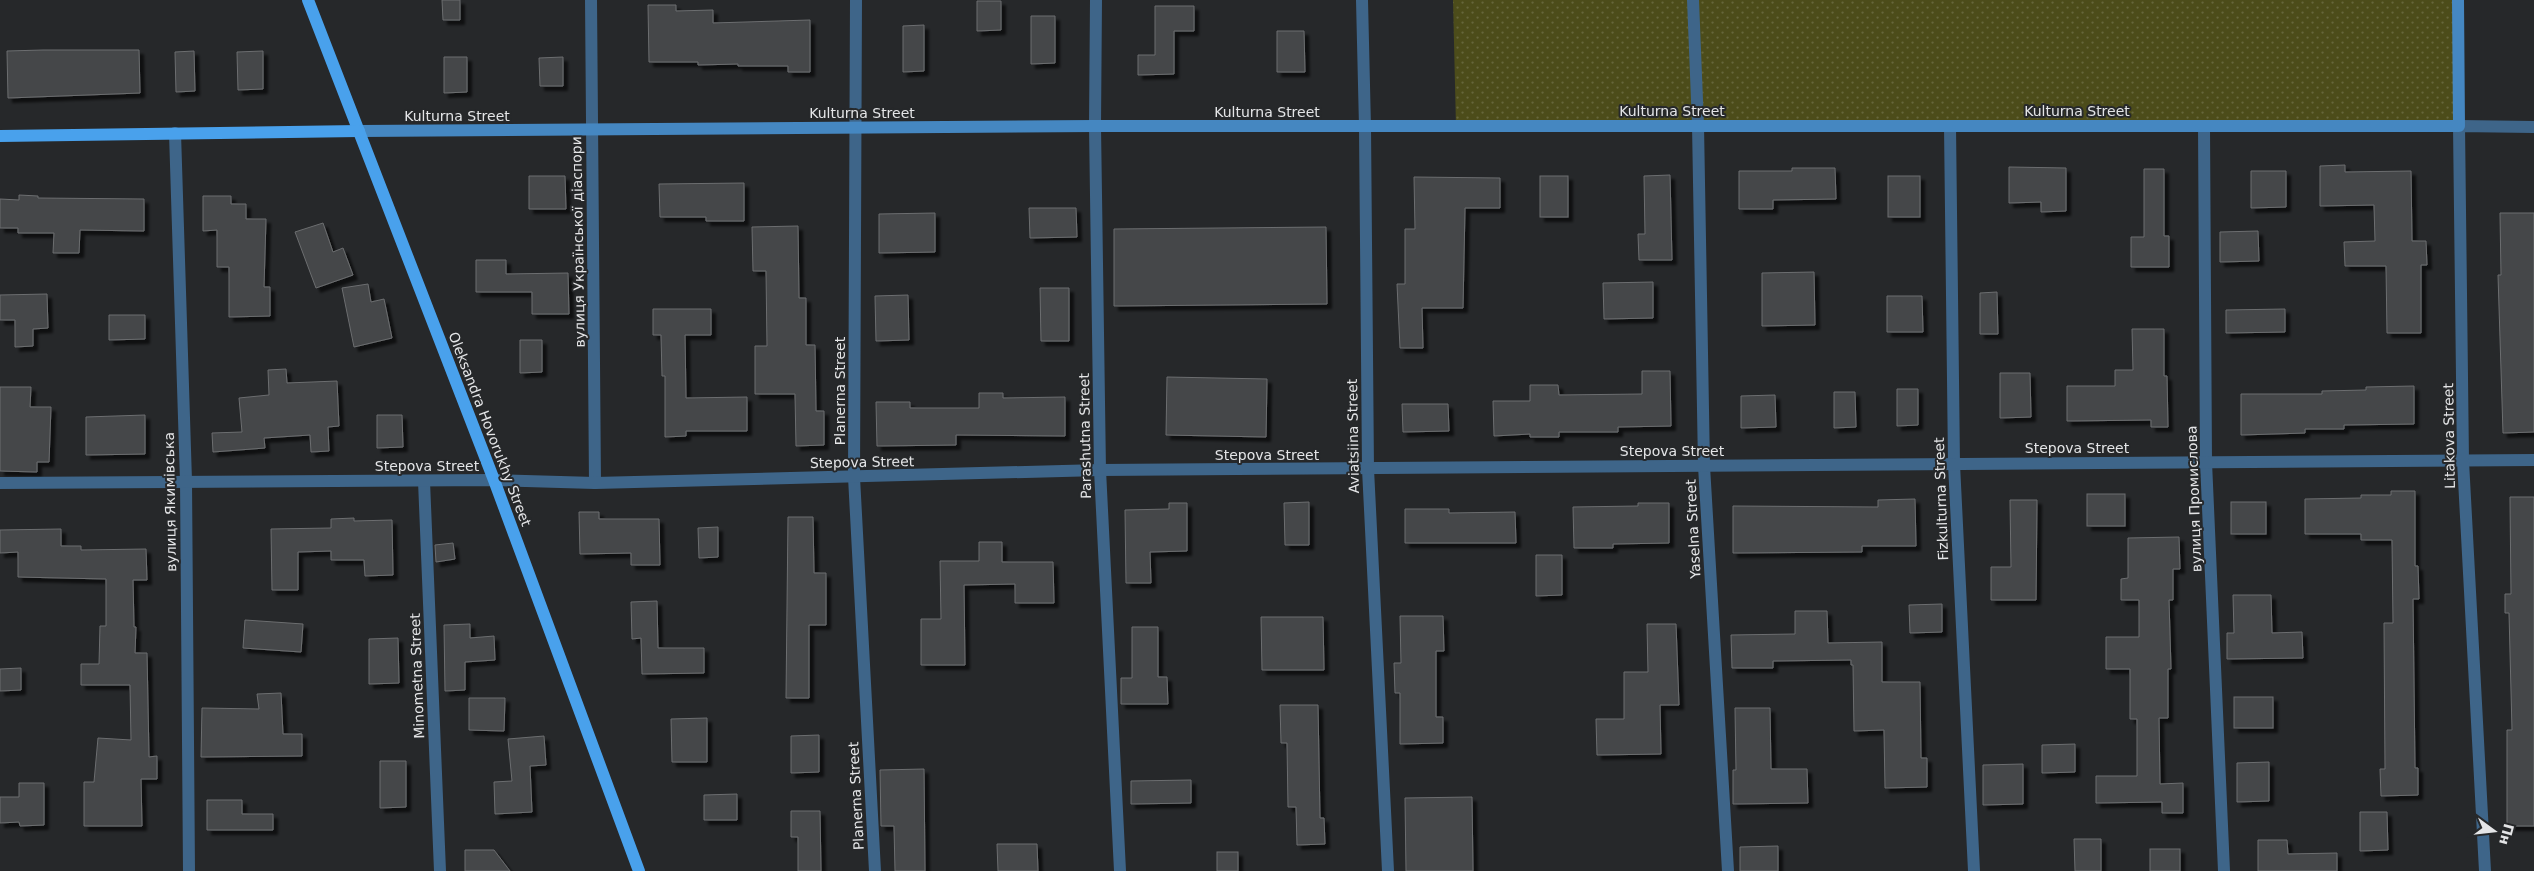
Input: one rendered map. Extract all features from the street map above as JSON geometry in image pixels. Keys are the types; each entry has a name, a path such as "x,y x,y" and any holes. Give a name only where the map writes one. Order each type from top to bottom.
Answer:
{"main road":[{"name":"Oleksandra Hovorukhy Street","path":"308,0 494,480 639,871"},
{"name":"Kulturna Street","path":"0,136 359,131"}],"street":[{"name":"вулиця Української діаспори","path":"591,0 595,483"},
{"name":"Planerna Street","path":"856,0 854,477 875,871"},
{"name":"Parashutna Street","path":"1096,0 1095,126 1100,470 1120,871"},
{"name":"Aviatsiina Street","path":"1362,0 1368,469 1388,871"},
{"name":"Yaselna Street","path":"1692,0 1698,125 1704,466 1728,871"},
{"name":"Litakova Street","path":"2458,0 2463,461 2485,871"},
{"name":"Kulturna Street","path":"359,131 1095,126 2534,127"},
{"name":"Fizkulturna Street","path":"1950,126 1954,464 1974,871"},
{"name":"вулиця Промислова","path":"2204,126 2206,462 2224,871"},
{"name":"вулиця Якимівська","path":"175,133 186,481 189,871"},
{"name":"Stepova Street","path":"0,482 494,480 595,483 1100,470 2534,460"},
{"name":"Minometna Street","path":"424,480 440,871"}],"shaded area":[{"path":"1453,0 2458,0 2459,126 1456,127"}],"building":[{"path":"442,0 460,0 460,20 443,20"},
{"path":"977,1 1001,1 1001,30 977,31"},
{"path":"648,5 676,5 676,11 713,10 713,23 810,20 810,72 788,72 788,66 698,65 698,62 649,62"},
{"path":"1155,6 1194,6 1194,31 1174,31 1174,74 1138,75 1138,55 1155,55"},
{"path":"1031,16 1055,16 1055,63 1031,64"},
{"path":"924,25 924,71 903,72 903,26"},
{"path":"1277,31 1304,31 1305,72 1277,72"},
{"path":"139,50 140,93 8,98 7,51"},
{"path":"194,51 195,91 176,92 175,52"},
{"path":"263,51 263,89 238,90 237,52"},
{"path":"444,57 467,57 467,92 444,93"},
{"path":"563,57 563,86 540,86 539,58"},
{"path":"2345,165 2345,172 2411,171 2412,241 2426,241 2427,265 2421,265 2421,333 2387,333 2386,266 2345,266 2344,242 2375,241 2374,205 2320,206 2320,166"},
{"path":"2009,167 2066,168 2066,211 2041,212 2041,202 2009,203"},
{"path":"1792,168 1835,168 1836,199 1773,200 1773,209 1739,209 1739,171 1792,171"},
{"path":"2144,169 2164,169 2164,236 2169,236 2169,267 2131,267 2131,237 2144,237"},
{"path":"2251,171 2286,171 2286,207 2251,208"},
{"path":"1670,175 1672,260 1639,260 1638,234 1645,234 1644,176"},
{"path":"529,176 565,176 566,209 529,209"},
{"path":"1540,176 1568,176 1568,217 1540,217"},
{"path":"1888,176 1920,176 1920,217 1888,217"},
{"path":"1414,177 1500,178 1500,208 1465,208 1463,308 1422,308 1423,348 1400,348 1397,284 1405,284 1405,229 1415,229"},
{"path":"744,183 744,221 706,221 706,217 660,217 659,184"},
{"path":"19,195 38,196 38,198 144,199 144,231 80,230 79,253 53,253 54,233 18,233 18,228 0,228 0,199 19,200"},
{"path":"203,196 231,196 231,204 246,204 246,219 266,219 264,287 270,287 270,316 229,317 229,267 217,267 217,230 203,231"},
{"path":"1029,208 1076,208 1077,237 1030,238"},
{"path":"935,213 935,252 879,253 879,214"},
{"path":"2500,213 2534,213 2534,432 2503,433 2498,275 2501,275"},
{"path":"323,223 333,252 343,248 353,275 316,288 295,232"},
{"path":"798,226 799,298 806,298 806,345 815,345 816,411 824,411 824,445 796,446 795,394 755,394 755,346 767,346 766,271 753,271 752,227"},
{"path":"1326,227 1327,304 1114,306 1114,229"},
{"path":"2258,231 2259,261 2220,262 2220,232"},
{"path":"476,260 506,260 506,274 568,273 569,314 532,314 532,292 476,292"},
{"path":"1814,272 1815,325 1762,326 1762,273"},
{"path":"1653,282 1653,318 1604,319 1603,283"},
{"path":"368,284 371,302 384,299 392,338 354,347 342,288"},
{"path":"1040,288 1069,288 1069,341 1041,341"},
{"path":"1997,292 1998,334 1980,334 1980,293"},
{"path":"47,294 48,328 33,329 33,346 15,347 15,320 0,320 0,295"},
{"path":"908,295 909,340 876,341 875,296"},
{"path":"1887,296 1922,296 1923,332 1887,332"},
{"path":"653,309 711,309 711,335 685,335 686,398 747,397 747,431 686,431 686,436 665,437 665,376 662,376 661,335 653,335"},
{"path":"2285,309 2285,332 2226,333 2226,310"},
{"path":"109,315 145,315 145,339 109,340"},
{"path":"2132,329 2164,329 2164,376 2167,376 2168,427 2151,427 2151,420 2067,421 2067,386 2115,386 2115,370 2133,370"},
{"path":"520,340 542,340 542,372 520,373"},
{"path":"286,369 287,383 337,381 339,426 328,427 329,451 311,452 310,435 264,438 265,448 213,452 212,433 242,432 239,398 269,395 268,370"},
{"path":"1642,371 1670,371 1671,426 1618,427 1618,432 1559,432 1559,437 1530,437 1530,434 1494,436 1493,401 1530,401 1530,385 1558,385 1559,395 1642,394"},
{"path":"2000,373 2030,373 2031,417 2000,418"},
{"path":"1167,377 1267,379 1266,437 1166,435"},
{"path":"2414,386 2414,424 2344,425 2344,429 2305,429 2305,433 2241,435 2241,394 2322,394 2322,391 2366,390 2366,387"},
{"path":"0,387 31,387 30,407 51,407 49,462 37,462 37,472 0,471"},
{"path":"1897,389 1918,389 1918,425 1897,426"},
{"path":"1834,392 1855,392 1856,427 1834,428"},
{"path":"979,393 1003,393 1003,398 1065,397 1065,436 956,435 956,445 877,446 876,402 910,402 910,408 979,408"},
{"path":"1775,395 1776,427 1741,428 1741,396"},
{"path":"1402,404 1448,404 1449,431 1403,432"},
{"path":"145,415 145,454 86,455 86,417"},
{"path":"377,415 402,415 403,447 377,448"},
{"path":"2391,491 2415,491 2415,566 2418,566 2419,599 2413,599 2415,768 2418,768 2418,795 2381,796 2380,769 2385,769 2384,623 2393,623 2392,540 2361,540 2361,534 2305,534 2305,499 2361,498 2361,495 2391,495"},
{"path":"2087,494 2125,494 2125,526 2087,526"},
{"path":"2510,497 2534,497 2534,826 2507,826 2507,730 2512,730 2509,613 2505,613 2505,594 2511,594"},
{"path":"1915,499 1916,546 1862,546 1862,552 1733,553 1733,506 1878,507 1878,500"},
{"path":"2010,500 2037,500 2036,600 1991,600 1991,567 2011,567"},
{"path":"1309,502 1309,545 1285,545 1284,503"},
{"path":"2231,502 2266,502 2266,534 2231,534"},
{"path":"1169,503 1187,503 1187,551 1150,552 1151,583 1126,583 1125,510 1169,509"},
{"path":"1638,503 1669,503 1669,543 1613,544 1613,548 1574,548 1573,507 1638,506"},
{"path":"1405,509 1449,509 1449,513 1515,512 1516,543 1405,543"},
{"path":"579,512 599,512 599,519 659,519 660,565 631,565 631,553 580,554"},
{"path":"788,517 813,517 814,573 826,573 826,625 809,625 809,698 786,698"},
{"path":"354,518 354,521 392,520 393,575 365,576 364,560 331,560 331,551 298,552 298,590 272,590 271,529 331,528 331,519"},
{"path":"718,527 718,557 699,558 698,528"},
{"path":"61,529 61,546 81,546 81,550 146,549 147,580 133,580 134,627 136,627 135,653 147,653 149,757 157,756 157,779 141,779 142,826 84,826 84,782 94,782 98,738 131,740 130,685 81,685 81,664 99,664 100,626 106,626 106,579 18,577 18,552 0,553 0,530"},
{"path":"2179,537 2180,569 2173,569 2173,600 2169,600 2171,669 2168,669 2168,718 2159,718 2160,784 2183,783 2183,813 2162,813 2162,802 2096,803 2096,776 2137,776 2137,719 2130,719 2130,669 2106,669 2106,637 2139,637 2139,600 2121,600 2121,579 2128,578 2128,538"},
{"path":"979,542 1002,542 1002,562 1053,562 1054,603 1015,603 1015,584 964,585 965,665 921,665 921,619 941,619 940,561 979,561"},
{"path":"453,543 455,559 436,562 435,545"},
{"path":"1536,555 1562,555 1562,595 1536,596"},
{"path":"2233,595 2271,595 2272,633 2302,632 2303,658 2227,659 2227,633 2234,633"},
{"path":"657,601 658,648 704,648 704,673 642,674 641,638 632,639 631,602"},
{"path":"1942,604 1942,632 1910,633 1909,605"},
{"path":"1795,611 1827,611 1828,643 1882,642 1882,682 1920,682 1921,758 1927,758 1927,787 1885,788 1884,730 1854,731 1853,665 1851,665 1851,660 1773,661 1773,668 1732,668 1731,635 1795,634"},
{"path":"1400,616 1443,616 1444,651 1436,651 1436,717 1443,717 1443,743 1400,744 1400,693 1395,693 1394,663 1401,663"},
{"path":"1261,617 1323,617 1324,670 1262,670"},
{"path":"245,620 303,624 301,652 243,648"},
{"path":"470,624 470,638 494,636 495,660 465,662 465,690 445,691 444,625"},
{"path":"1647,624 1676,624 1679,705 1660,705 1661,754 1597,755 1596,719 1624,719 1624,672 1648,672"},
{"path":"1132,627 1158,627 1158,677 1167,677 1168,704 1121,704 1121,678 1132,678"},
{"path":"398,638 399,683 369,684 369,639"},
{"path":"21,668 21,690 0,691 0,669"},
{"path":"281,693 283,734 302,734 302,756 201,757 202,708 259,709 257,694"},
{"path":"2234,697 2273,697 2273,728 2234,728"},
{"path":"469,698 505,698 504,731 469,730"},
{"path":"1280,705 1318,705 1320,818 1324,818 1325,844 1297,845 1296,807 1288,807 1287,743 1281,743"},
{"path":"1735,708 1770,708 1771,769 1807,769 1808,803 1733,804 1733,770 1736,770"},
{"path":"707,718 707,762 672,762 671,719"},
{"path":"819,735 819,772 791,773 791,736"},
{"path":"544,736 546,765 530,766 532,812 495,814 494,782 512,781 508,739"},
{"path":"2075,744 2075,772 2042,773 2042,745"},
{"path":"380,761 406,761 406,807 380,808"},
{"path":"2269,762 2269,801 2237,802 2237,763"},
{"path":"2023,764 2023,804 1983,805 1983,765"},
{"path":"924,769 925,871 895,871 894,826 881,826 880,770"},
{"path":"1191,780 1191,803 1131,804 1131,781"},
{"path":"19,783 44,783 44,825 20,826 19,822 0,823 0,797 19,797"},
{"path":"737,794 737,820 704,820 704,795"},
{"path":"1472,797 1473,871 1406,871 1405,798"},
{"path":"207,800 242,800 242,814 273,814 273,830 207,830"},
{"path":"791,811 820,811 821,871 798,871 798,837 791,837"},
{"path":"2360,812 2387,812 2388,850 2360,851"},
{"path":"2074,839 2101,839 2101,871 2075,871"},
{"path":"2258,840 2287,840 2288,854 2337,853 2337,871 2258,871"},
{"path":"997,844 1037,844 1038,871 998,871"},
{"path":"1778,846 1778,871 1740,871 1740,847"},
{"path":"2150,849 2180,849 2180,871 2150,871"},
{"path":"465,850 494,850 510,871 465,871"},
{"path":"1217,852 1238,852 1238,871 1217,871"}]}
